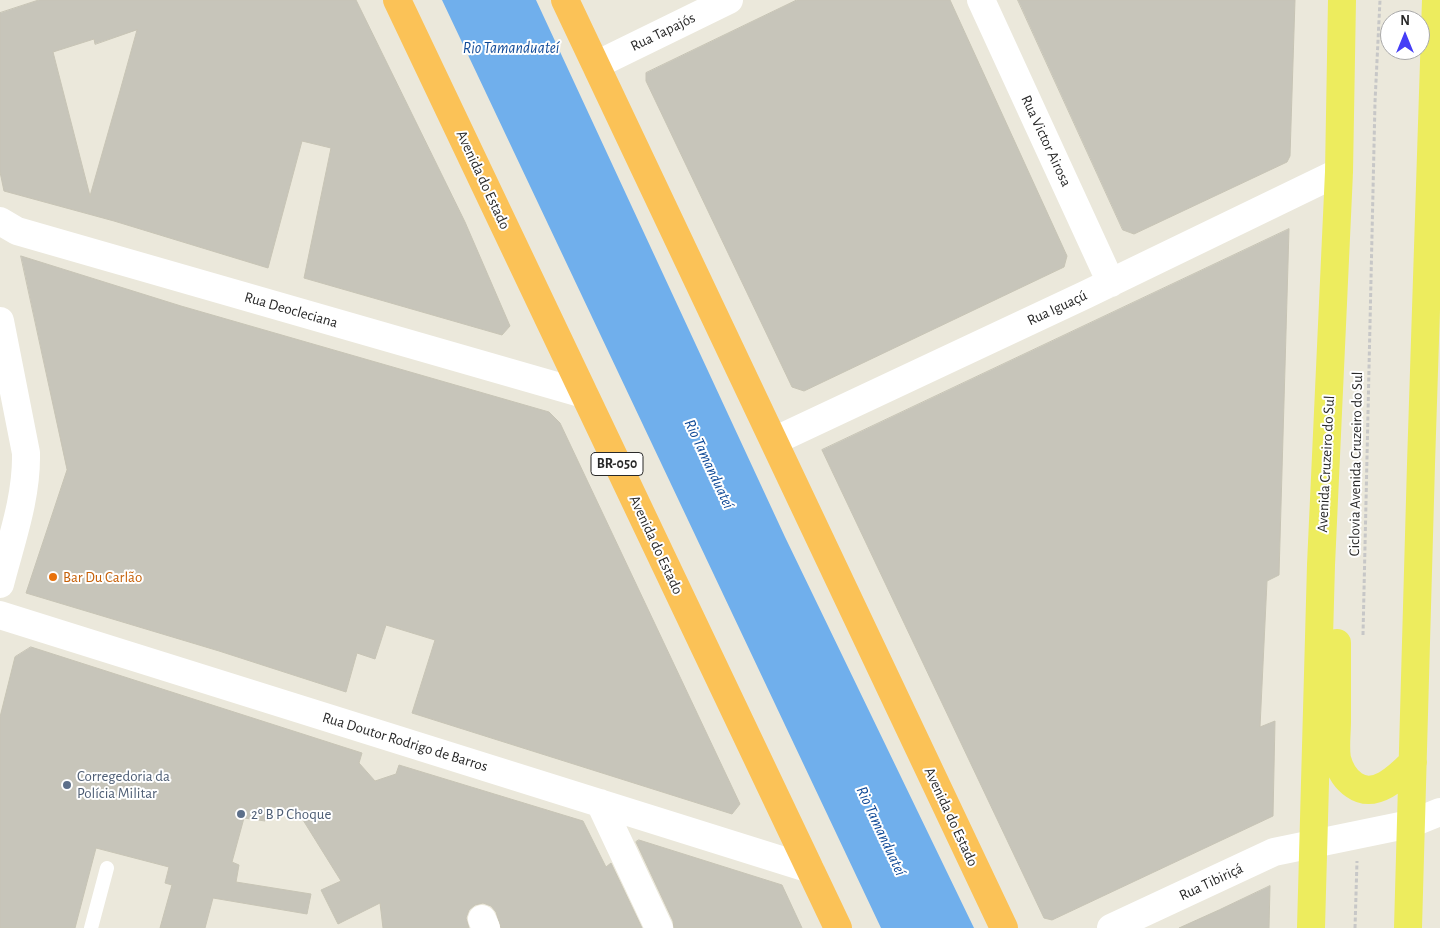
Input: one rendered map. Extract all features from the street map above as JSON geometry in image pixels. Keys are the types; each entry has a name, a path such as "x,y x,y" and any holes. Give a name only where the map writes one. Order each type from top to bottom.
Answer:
{"highway":[{"name":"Avenida do Estado","path":"397,0 838,928"},
{"name":"Avenida do Estado","path":"565,0 1004,928"}],"main road":[{"name":"Avenida Cruzeiro do Sul","path":"1312,928 1321,565 1339,172 1342,0"},
{"path":"1408,928 1410,824 1437,75 1436,0"},
{"path":"1321,565 1338,589 1336,753 1341,770 1348,780 1359,789 1368,790 1380,788 1390,782 1413,762"}],"street":[{"name":"Rua Tapajós","path":"596,65 729,0"},
{"name":"Rua Victor Airosa","path":"981,0 1111,283"},
{"name":"Rua Iguaçú","path":"774,441 1111,283 1339,172"},
{"name":"Rua Deocleciana","path":"0,221 17,231 584,394"},
{"path":"0,321 26,453 24,490 0,584"},
{"name":"Rua Doutor Rodrigo de Barros","path":"0,615 810,869"},
{"path":"600,803 655,927"},
{"name":"Rua Tibiriçá","path":"1111,928 1274,852 1410,824 1440,812"}],"lane":[{"path":"91,928 107,868"}],"path":[{"name":"Ciclovia Avenida Cruzeiro do Sul","path":"1363,640 1375,102 1380,0"},
{"path":"1355,928 1358,835"}],"water":[{"name":"Rio Tamanduateí","path":"442,0 536,0 785,537 974,928 881,928"}],"building":[{"path":"39,0 356,0 465,222 510,326 502,335 304,278 331,148 302,141 268,268 114,221 4,191 0,172 0,13","holes":["137,30 90,196 53,52 94,39 95,44"]},
{"path":"797,0 950,0 1067,256 1064,267 804,391 792,387 646,81 646,73"},
{"path":"1018,0 1295,0 1290,156 1287,162 1134,234 1123,230"},
{"path":"1289,229 1279,575 1267,581 1260,727 1275,721 1273,816 1052,920 1044,918 822,450"},
{"path":"21,256 181,306 549,412 560,423 740,804 732,814 412,713 435,640 386,625 375,659 357,653 346,692 219,651 26,593 67,470"},
{"path":"31,647 362,753 359,763 375,781 396,774 399,765 583,821 606,867 611,863 642,928 501,928 496,912 491,906 483,903 475,905 469,910 466,918 469,928 383,928 380,903 338,924 321,890 341,881 298,812 267,806 265,821 244,818 232,862 239,865 236,882 311,894 307,914 213,898 205,928 160,928 172,885 165,883 169,867 96,848 75,928 0,928 0,717 15,657"},
{"path":"639,840 782,885 802,928 674,928 673,921 636,842"},
{"path":"1270,886 1269,928 1179,928 1219,910"}],"place":[{"name":"Bar Du Carlão","path":"53,577"},
{"name":"Corregedoria da Polícia Militar","path":"67,785"},
{"name":"2º B P Choque","path":"241,814"}]}
